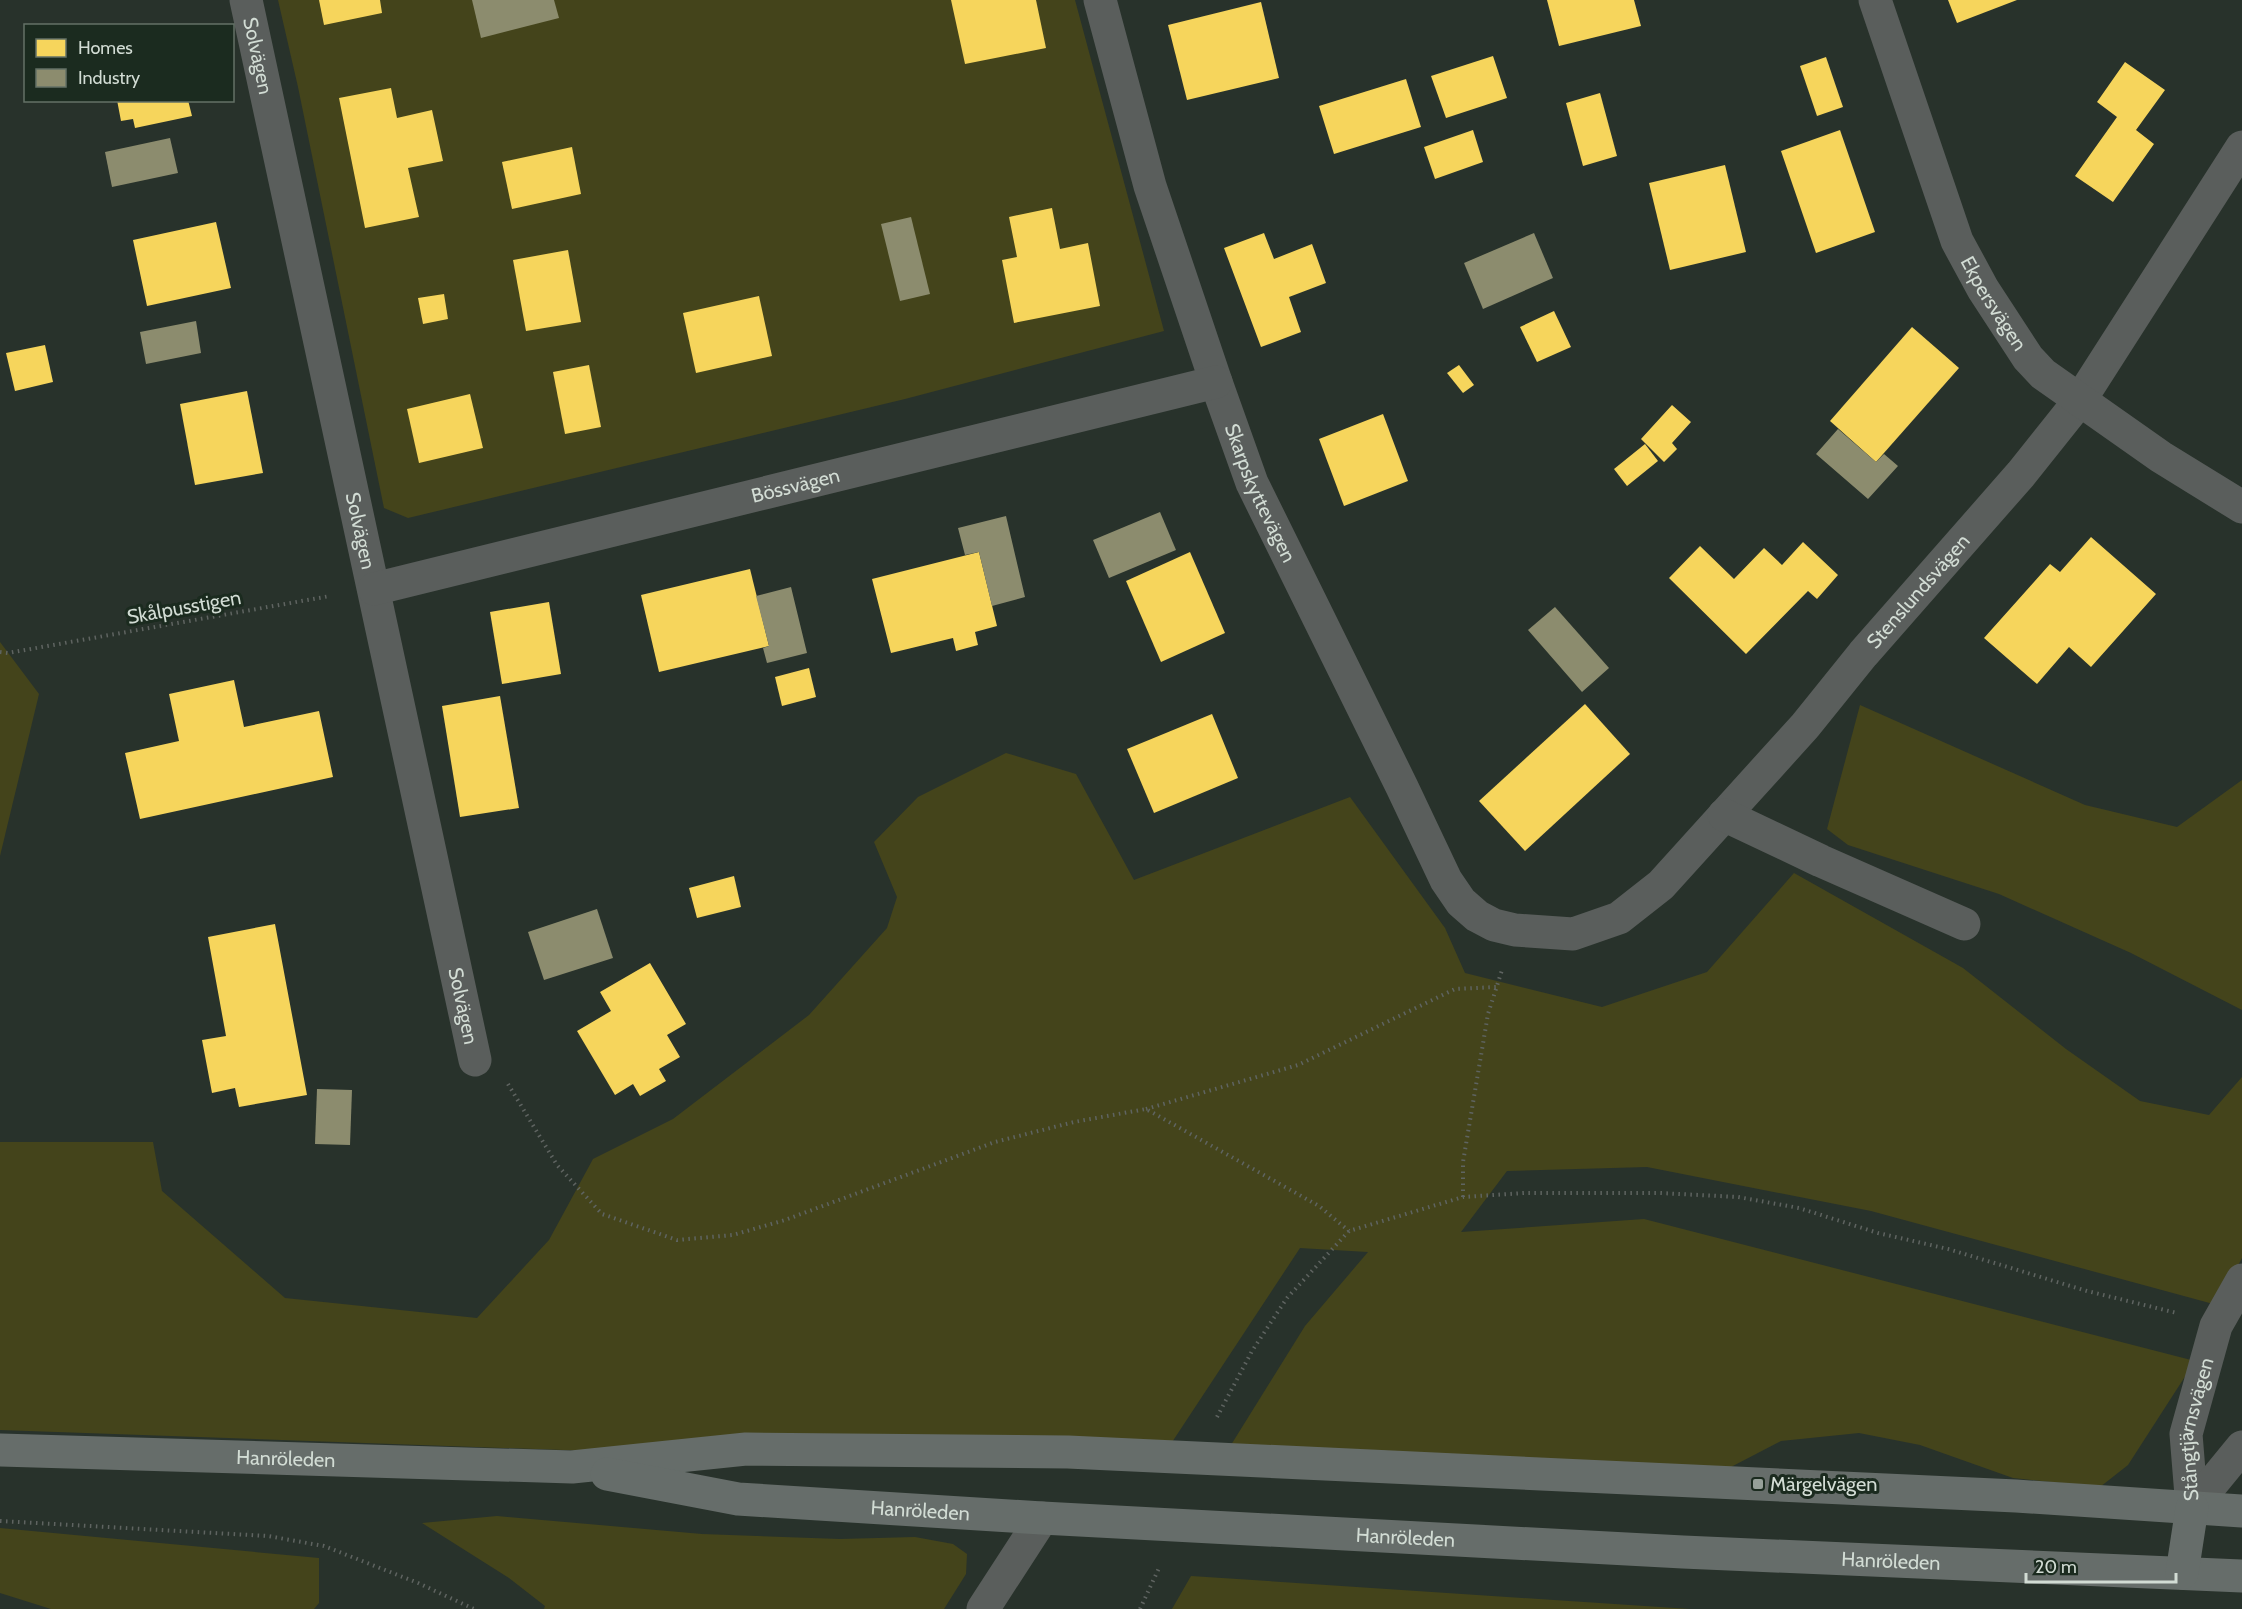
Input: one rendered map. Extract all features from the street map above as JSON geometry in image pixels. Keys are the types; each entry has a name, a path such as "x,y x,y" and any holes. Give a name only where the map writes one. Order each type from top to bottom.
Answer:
{"highway":[{"name":"Hanröleden","path":"0,1450 572,1467 746,1449 1068,1452 1993,1495 2242,1511"},
{"name":"Hanröleden","path":"572,1467 738,1499 1042,1518 1683,1552 2242,1576"},
{"path":"2182,1573 2192,1508"}],"street":[{"name":"Solvägen","path":"246,0 475,1060"},
{"name":"Skarpskyttevägen","path":"1100,0 1150,186 1252,483 1446,880 1461,902 1477,916 1494,925 1515,930"},
{"name":"Ekpersvägen","path":"1875,0 1958,241 1983,289 2028,358 2043,374 2161,457 2242,507"},
{"name":"Stenslundsvägen","path":"1515,930 1573,934 1619,918 1661,885 1805,726 1863,654 2021,474 2080,400 2242,147"},
{"name":"Bössvägen","path":"374,588 1216,382"},
{"path":"1724,815 1964,924"},
{"name":"Stångtjärnsvägen","path":"2192,1508 2186,1434 2216,1326 2242,1280"},
{"name":"Stångtjärnsvägen","path":"2192,1508 2242,1447"},
{"path":"983,1609 1042,1518"}],"path":[{"name":"Skålpusstigen","path":"0,652 8,653 374,588"},
{"path":"1463,1197 1463,1162 1488,1014 1515,930"},
{"path":"475,1060 501,1071 557,1166 602,1214 677,1240 733,1235 785,1220 995,1142 1074,1122 1146,1109 1298,1065 1455,989 1496,987"},
{"path":"1146,1109 1319,1206 1348,1231"},
{"path":"1214,1426 1220,1409 1252,1351 1287,1298 1348,1231 1463,1197 1524,1193 1660,1192 1737,1197 1799,1208 1878,1233 1948,1249 2087,1291 2183,1315"},
{"path":"0,1521 268,1536 324,1546 418,1583 474,1609"},
{"path":"1140,1609 1160,1567"}],"shaded area":[{"path":"278,0 1075,0 1164,331 905,399 408,518 384,508 298,87"},
{"path":"0,642 39,694 0,856"},
{"path":"1860,705 2085,805 2177,827 2242,780 2242,1010 2131,953 1999,894 1848,845 1827,829"},
{"path":"1006,753 1076,774 1134,880 1350,797 1445,928 1465,973 1602,1007 1707,972 1794,873 1963,968 2066,1049 2140,1101 2209,1115 2242,1077 2242,1258 2217,1305 1871,1211 1647,1167 1507,1171 1461,1232 1644,1219 2195,1361 2128,1465 2100,1487 2013,1478 1920,1445 1859,1433 1781,1441 1704,1481 1221,1461 1305,1326 1368,1252 1300,1248 1153,1471 0,1430 0,1142 153,1142 162,1191 285,1298 477,1318 549,1240 593,1159 673,1119 809,1015 887,928 897,897 874,842 918,797"},
{"path":"497,1516 702,1534 840,1539 915,1537 953,1544 967,1554 966,1574 944,1609 544,1609 545,1606 509,1578 422,1523"},
{"path":"0,1528 319,1558 319,1603 314,1609 51,1609 0,1593"},
{"path":"1191,1576 1690,1609 1172,1609"}],"building: Homes":[{"path":"319,0 380,0 382,13 324,25"},
{"path":"951,0 1036,0 1046,48 965,64"},
{"path":"1547,0 1634,0 1641,26 1559,46"},
{"path":"1948,0 2017,0 1957,23"},
{"path":"1261,2 1279,78 1187,100 1168,25"},
{"path":"1493,56 1507,98 1446,118 1431,76"},
{"path":"1826,57 1843,107 1817,116 1800,66"},
{"path":"2125,62 2165,90 2136,130 2154,144 2113,202 2075,176 2117,117 2097,102"},
{"path":"1406,79 1421,127 1334,154 1319,106"},
{"path":"391,88 397,118 432,110 443,161 408,168 419,217 365,228 339,98"},
{"path":"1600,93 1617,156 1583,166 1566,103"},
{"path":"117,102 188,102 192,116 135,128 133,119 121,121"},
{"path":"1473,130 1483,162 1435,179 1424,147"},
{"path":"1840,130 1875,232 1816,253 1781,151"},
{"path":"572,147 581,194 512,209 502,162"},
{"path":"1725,165 1746,252 1670,270 1649,183"},
{"path":"1052,208 1060,249 1088,243 1100,306 1014,323 1002,260 1017,257 1009,217"},
{"path":"216,222 231,288 147,306 133,240"},
{"path":"1264,233 1274,259 1312,244 1326,283 1289,297 1301,332 1261,347 1224,248"},
{"path":"568,250 581,322 526,331 513,260"},
{"path":"444,294 448,319 423,324 418,298"},
{"path":"759,296 772,356 696,373 683,313"},
{"path":"1554,311 1571,347 1537,362 1520,327"},
{"path":"1912,327 1959,368 1876,462 1830,421"},
{"path":"45,345 53,382 15,391 6,353"},
{"path":"589,365 601,427 565,434 553,372"},
{"path":"1459,365 1474,385 1463,393 1447,373"},
{"path":"247,391 263,473 195,485 180,404"},
{"path":"470,394 483,448 419,463 407,409"},
{"path":"1672,405 1691,422 1672,443 1677,449 1664,462 1641,439"},
{"path":"1383,414 1408,481 1344,506 1319,439"},
{"path":"1645,444 1658,461 1627,486 1614,469"},
{"path":"2091,537 2156,594 2091,667 2069,647 2037,684 1984,638 2050,564 2060,572"},
{"path":"1803,542 1838,575 1817,599 1808,591 1746,654 1669,578 1700,546 1734,579 1764,548 1782,565"},
{"path":"979,552 997,626 975,632 978,645 956,651 953,638 891,653 872,579"},
{"path":"1190,552 1225,633 1161,662 1126,581"},
{"path":"750,569 769,646 659,672 641,595"},
{"path":"549,602 561,674 502,684 490,612"},
{"path":"809,668 816,697 782,706 775,677"},
{"path":"234,680 244,727 319,711 333,777 140,819 125,753 179,741 169,694"},
{"path":"500,696 519,808 460,817 442,706"},
{"path":"1585,704 1630,754 1525,851 1479,801"},
{"path":"1212,714 1238,778 1154,813 1127,749"},
{"path":"734,876 741,907 697,918 689,888"},
{"path":"275,924 307,1095 239,1107 235,1088 212,1093 202,1040 226,1036 208,937"},
{"path":"650,963 686,1024 667,1035 680,1057 659,1069 666,1081 640,1096 633,1084 615,1095 577,1031 611,1011 600,992"}],"building: Industry":[{"path":"472,0 554,0 559,18 481,38"},
{"path":"170,138 178,173 112,187 105,152"},
{"path":"911,217 930,294 900,301 881,224"},
{"path":"1534,233 1553,278 1483,309 1464,263"},
{"path":"196,321 201,353 146,364 140,332"},
{"path":"1838,429 1876,462 1884,454 1898,466 1868,499 1816,454"},
{"path":"1160,512 1176,550 1109,578 1093,540"},
{"path":"1006,516 1025,597 992,606 979,552 965,555 958,528"},
{"path":"791,587 807,653 767,663 763,648 769,646 756,596"},
{"path":"1555,607 1609,668 1582,692 1528,630"},
{"path":"597,909 613,958 544,980 528,932"},
{"path":"317,1089 352,1090 350,1145 315,1144"}],"place":[{"name":"Märgelvägen","path":"1758,1484"}]}
